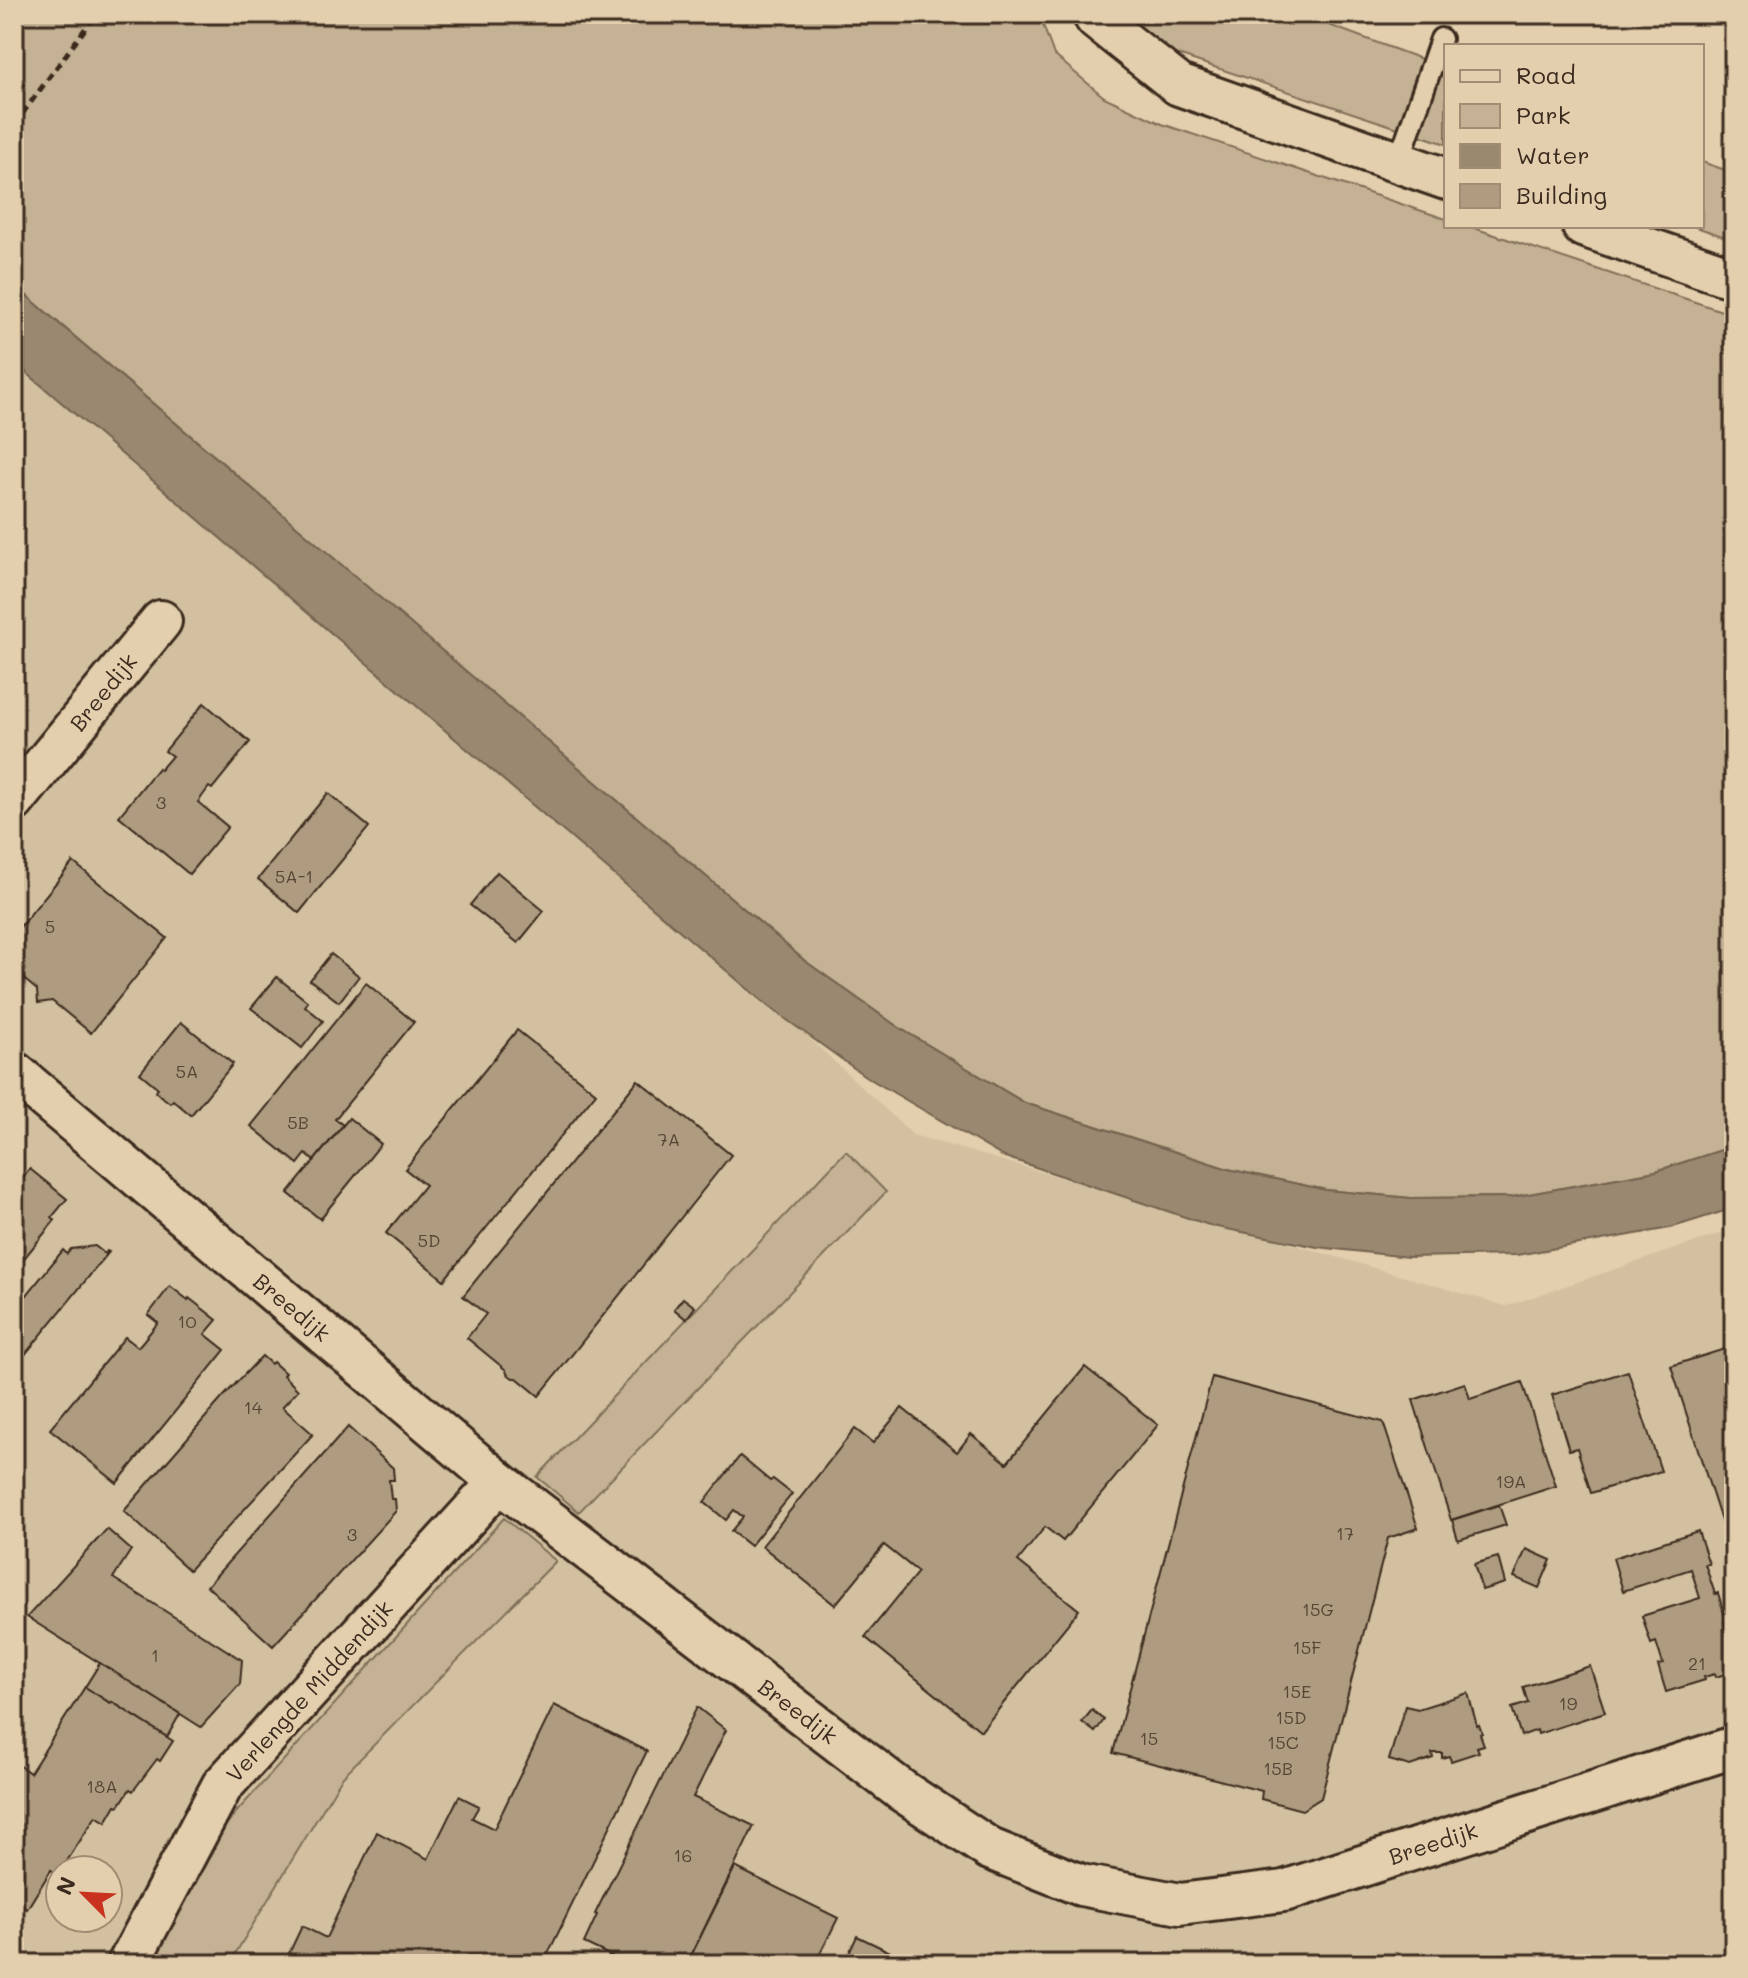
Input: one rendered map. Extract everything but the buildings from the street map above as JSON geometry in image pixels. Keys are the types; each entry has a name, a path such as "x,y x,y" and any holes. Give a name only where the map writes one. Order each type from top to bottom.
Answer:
{"street":[{"path":"1093,14 1179,85 1444,178"},
{"path":"1589,228 1734,278"},
{"name":"Breedijk","path":"14,801 161,621"},
{"name":"Breedijk","path":"14,1072 499,1482 901,1790 990,1849 1081,1885 1180,1904 1284,1891 1734,1747"},
{"name":"Verlengde Middendijk","path":"128,1964 222,1786 499,1482"}],"lane":[{"path":"1398,163 1441,39"}],"path":[{"path":"14,125 96,14"}],"shaded area":[{"path":"14,294 913,1135 1506,1306 1734,1229 1734,1964 14,1964"}],"green space":[{"path":"14,14 1039,14 1054,55 1104,97 1162,124 1444,218 1444,228 1474,228 1734,315 1734,1146 1656,1171 1512,1197 1411,1198 1326,1190 1228,1169 1025,1103 898,1027 805,961 14,288"},
{"path":"1104,14 1299,14 1444,67 1444,143 1151,46"},
{"path":"1704,163 1734,173 1734,240 1699,228 1704,228"},
{"path":"846,1151 886,1192 579,1512 537,1477"},
{"path":"504,1518 556,1561 343,1776 229,1964 126,1964 195,1861"}],"water":[{"path":"14,288 805,961 898,1027 1025,1103 1228,1169 1326,1190 1411,1198 1512,1197 1656,1171 1734,1146 1734,1208 1670,1228 1517,1255 1408,1257 1317,1247 1212,1226 1002,1156 865,1076 769,1007 14,362"}]}
